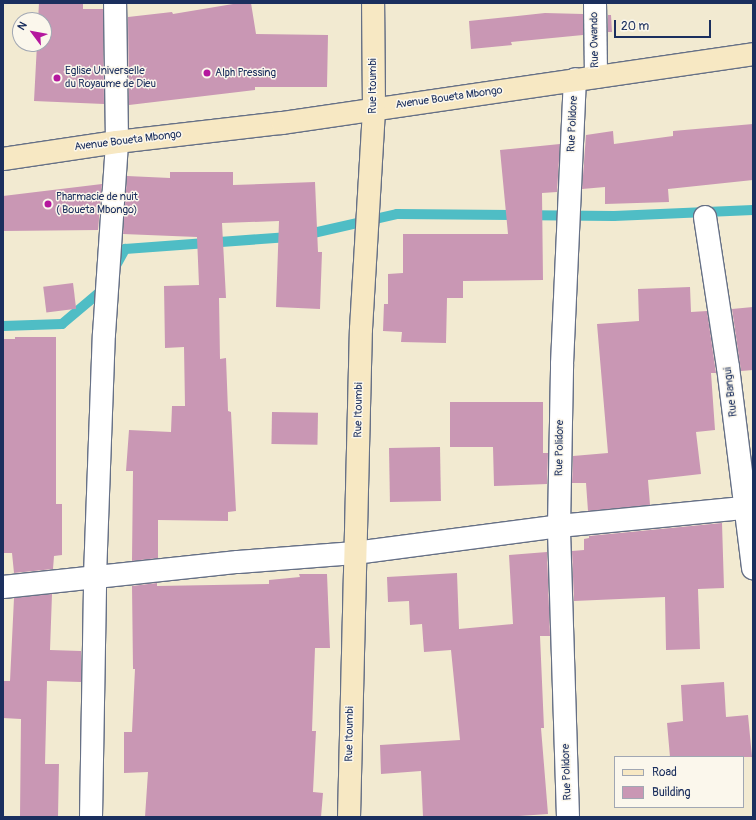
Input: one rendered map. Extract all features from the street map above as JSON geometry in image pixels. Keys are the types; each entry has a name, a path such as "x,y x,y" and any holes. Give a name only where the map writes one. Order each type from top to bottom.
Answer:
{"street":[{"path":"91,817 95,576 104,334 117,142 116,3"},
{"name":"Rue Itoumbi","path":"349,817 361,329 374,109 373,3"},
{"name":"Rue Owando","path":"585,78 595,3"},
{"name":"Avenue Boueta Mbongo","path":"3,159 117,142 282,122 753,54"},
{"name":"Rue Polidore","path":"568,817 559,526 562,364 585,78"},
{"name":"Rue Bangui","path":"705,217 749,507 753,568"},
{"path":"3,587 95,576 238,562 356,553 559,526 749,507"}],"building":[{"path":"39,3 83,3 83,9 103,9 104,104 34,101 37,52 52,52 52,12 38,12"},
{"path":"239,3 251,3 256,34 328,35 327,87 255,87 255,90 129,105 128,17 172,12 173,14"},
{"path":"545,13 583,14 583,35 511,42 512,45 471,49 469,21"},
{"path":"608,15 611,15 612,32 608,32"},
{"path":"753,124 753,180 668,189 669,202 605,204 605,187 582,189 586,135 613,131 614,144 673,136 673,131"},
{"path":"560,144 557,192 542,193 543,280 463,281 463,298 447,298 446,343 401,342 402,332 383,331 384,304 388,304 388,274 403,273 403,234 508,234 500,150"},
{"path":"170,172 233,172 233,185 315,182 318,252 322,252 320,309 276,307 279,221 222,223 226,298 219,298 220,359 226,358 228,411 231,412 236,511 228,512 228,521 158,520 158,558 132,561 133,471 126,471 129,430 171,432 172,406 185,406 184,347 165,348 164,286 199,285 197,237 123,234 127,176 170,178"},
{"path":"102,184 98,230 3,231 3,196"},
{"path":"73,283 76,309 46,312 43,287"},
{"path":"690,287 691,312 707,311 716,373 711,373 715,430 696,432 701,474 648,480 650,505 588,511 586,483 572,483 573,456 608,453 597,324 639,321 638,289"},
{"path":"753,307 753,370 741,371 732,309"},
{"path":"15,337 56,337 56,504 62,504 62,555 54,556 53,569 14,573 12,553 3,553 3,339 15,339"},
{"path":"450,402 543,402 543,453 548,453 547,484 494,486 493,447 450,447"},
{"path":"272,412 318,413 317,445 271,444"},
{"path":"440,447 441,501 390,502 389,448"},
{"path":"722,523 724,588 698,589 700,649 666,650 665,597 574,601 572,551 584,550 584,539 589,538 589,536"},
{"path":"547,552 550,636 540,636 544,728 541,728 548,814 503,817 423,817 421,771 381,774 380,745 460,740 451,650 424,652 422,624 410,625 409,601 388,602 387,577 457,573 459,629 513,624 509,555"},
{"path":"299,574 327,574 330,648 315,648 312,731 316,731 313,792 323,793 321,817 145,817 148,772 124,773 124,732 132,732 135,669 133,669 132,586 157,583 157,586 269,584 269,580 300,577"},
{"path":"52,594 50,650 81,651 81,682 47,681 45,764 59,764 58,817 20,817 21,719 3,718 3,681 10,681 14,598"},
{"path":"724,682 726,717 748,715 752,757 670,756 667,723 683,721 681,685"}],"waterway":[{"path":"114,269 125,249 300,236 397,214 614,216 753,210"},
{"path":"3,326 62,324 101,291 104,286"}],"place":[{"name":"Alph Pressing","path":"207,73"},
{"name":"Eglise Universelle du Royaume de Dieu","path":"57,78"},
{"name":"Pharmacie de nuit ( Boueta Mbongo)","path":"48,204"}]}
